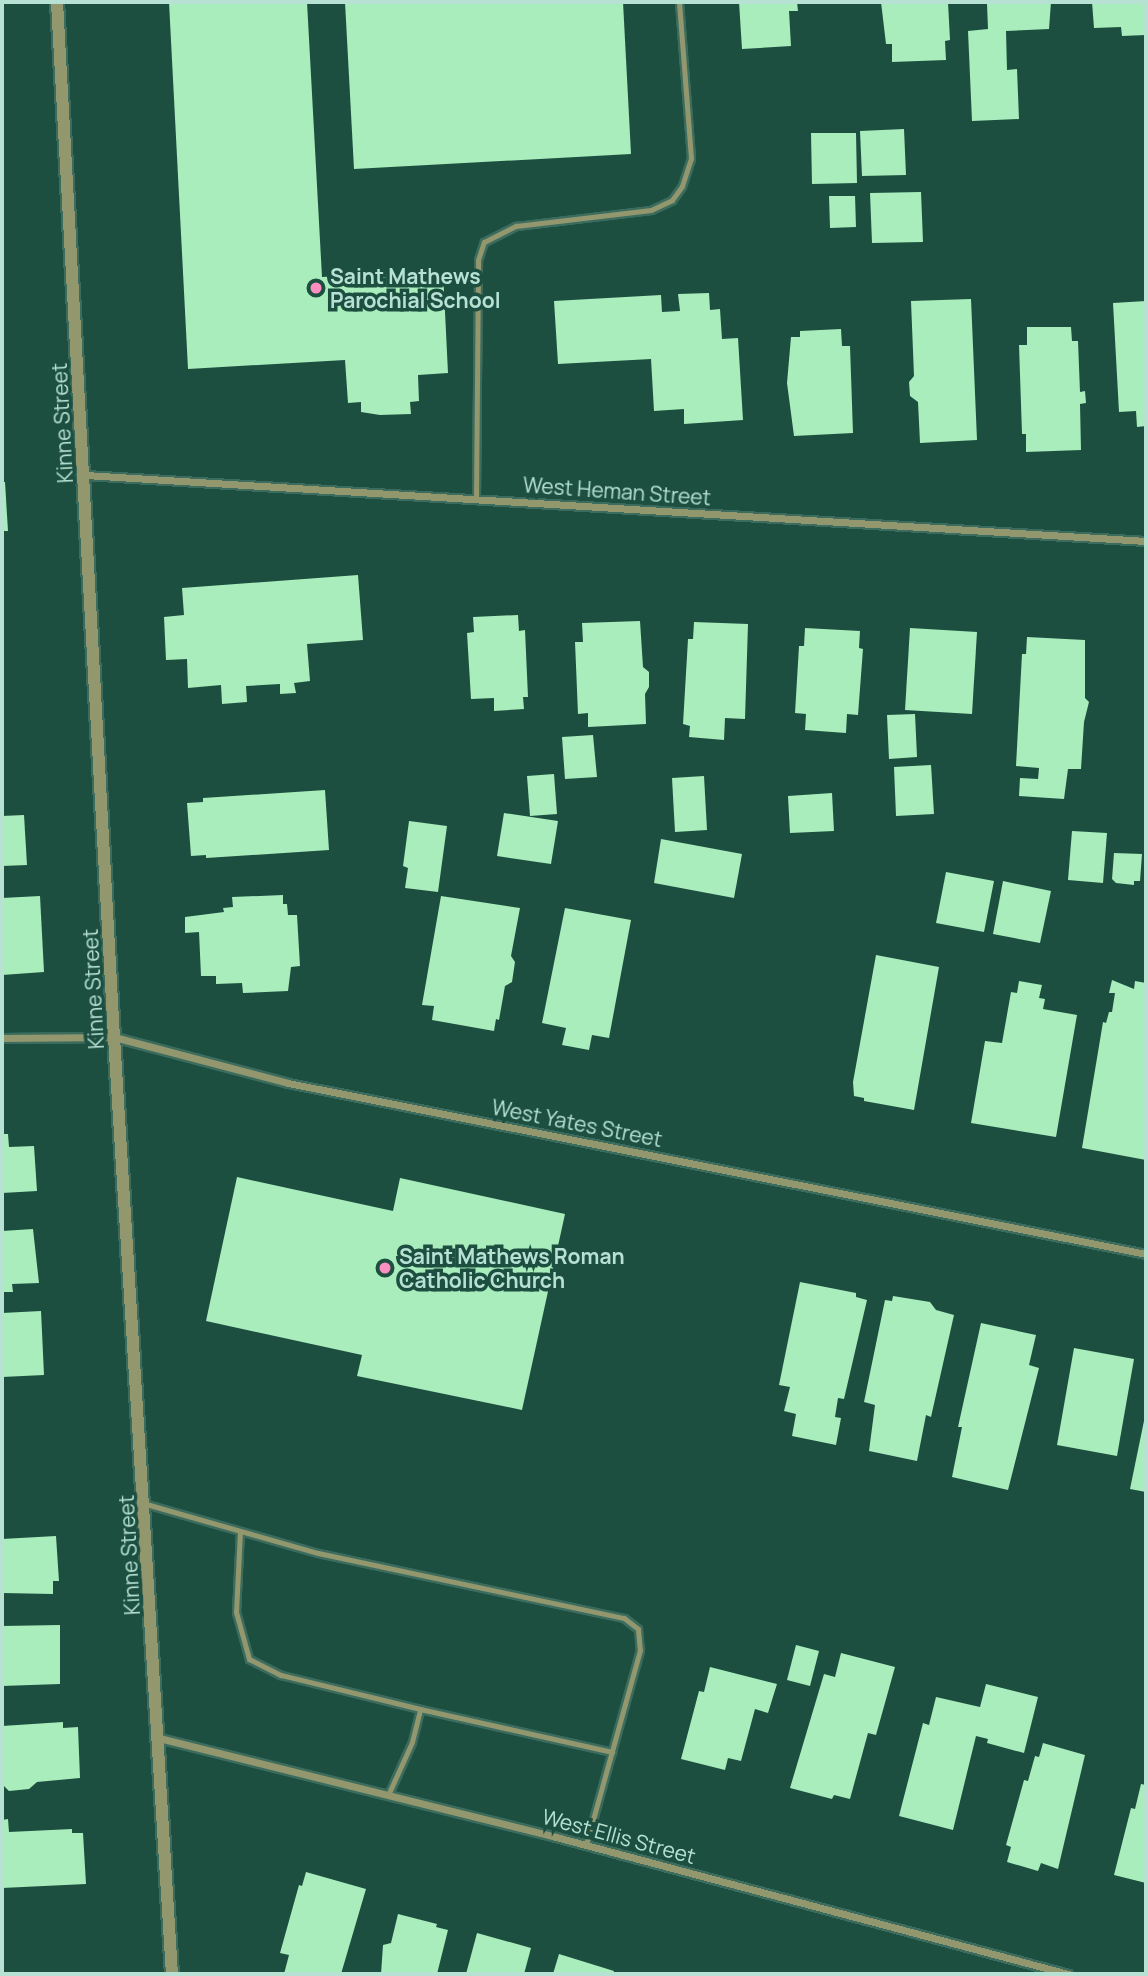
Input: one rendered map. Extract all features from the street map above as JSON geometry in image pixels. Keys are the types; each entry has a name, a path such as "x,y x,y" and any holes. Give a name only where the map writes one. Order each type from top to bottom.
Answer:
{"street":[{"name":"Kinne Street","path":"57,2 114,1037 146,1504 172,1974"},
{"name":"West Heman Street","path":"85,475 1146,541"},
{"name":"West Yates Street","path":"2,1038 114,1037 288,1083 1146,1254"},
{"name":"West Ellis Street","path":"159,1738 586,1845 1068,1974"}],"lane":[{"path":"476,499 478,260 484,242 516,226 651,210 672,200 682,186 691,158 678,2"},
{"path":"146,1504 317,1553 624,1618 638,1629 640,1650 586,1845"},
{"path":"240,1531 236,1612 249,1658 281,1675 612,1752"},
{"path":"388,1795 412,1742 420,1709"}],"building":[{"path":"169,2 307,2 322,277 443,271 448,373 418,375 419,401 410,402 411,414 380,415 361,412 361,402 348,403 345,360 188,369"},
{"path":"345,2 623,2 631,154 354,169"},
{"path":"739,2 797,2 798,11 789,11 791,46 742,49"},
{"path":"881,2 948,2 950,40 945,41 946,60 892,62 892,44 886,44"},
{"path":"1051,2 1049,29 1006,31 1007,70 1017,69 1019,119 972,121 968,31 988,29 987,4"},
{"path":"1092,2 1146,2 1146,35 1122,36 1121,27 1094,28"},
{"path":"904,129 906,175 862,176 860,131"},
{"path":"811,133 856,133 857,183 812,184"},
{"path":"921,192 923,242 872,243 870,193"},
{"path":"829,196 855,196 856,227 830,228"},
{"path":"709,293 710,310 720,309 722,339 738,338 743,420 684,424 684,409 654,411 651,359 558,364 554,301 661,295 662,312 680,311 678,294"},
{"path":"971,299 977,440 920,443 918,402 910,396 909,382 914,376 911,301"},
{"path":"1146,301 1146,426 1137,427 1136,411 1119,412 1113,303"},
{"path":"1027,327 1071,327 1072,341 1078,341 1080,392 1085,391 1086,403 1080,404 1081,450 1026,452 1026,434 1022,434 1019,345 1027,345"},
{"path":"841,329 842,346 850,346 853,433 794,436 787,383 791,337 800,337 800,331"},
{"path":"2,482 5,482 8,531 2,531"},
{"path":"358,575 363,640 307,644 310,681 294,683 296,693 280,694 280,684 246,686 247,702 222,704 221,685 188,688 187,659 166,660 164,617 184,615 182,588"},
{"path":"518,615 519,631 525,630 528,697 523,697 524,709 494,711 494,698 471,699 467,633 474,632 473,617"},
{"path":"640,621 643,667 649,672 649,687 645,694 646,724 588,727 588,713 578,714 575,642 583,642 582,623"},
{"path":"694,622 748,624 745,719 725,718 724,740 689,737 690,726 683,724 688,639 693,639"},
{"path":"805,628 860,631 859,648 863,649 858,715 847,714 846,733 805,730 806,714 795,713 799,646 804,646"},
{"path":"910,628 977,632 972,714 905,710"},
{"path":"1027,637 1085,640 1085,698 1089,702 1084,722 1081,769 1068,769 1064,799 1019,796 1020,778 1038,779 1039,768 1016,766 1022,654 1026,654"},
{"path":"915,714 917,757 889,759 887,715"},
{"path":"593,735 597,777 565,779 562,737"},
{"path":"931,765 934,814 896,816 894,767"},
{"path":"554,774 557,814 530,816 527,776"},
{"path":"704,776 707,830 675,832 672,778"},
{"path":"325,790 329,850 206,858 206,855 191,856 187,803 203,802 203,798"},
{"path":"832,793 834,831 790,833 788,796"},
{"path":"504,813 558,821 551,864 497,856"},
{"path":"24,815 27,865 2,866 2,816"},
{"path":"409,821 447,826 438,892 405,888 408,868 403,866"},
{"path":"1072,831 1107,833 1103,883 1068,880"},
{"path":"661,839 742,854 734,898 654,883"},
{"path":"1114,853 1142,854 1140,881 1134,881 1134,885 1116,883 1112,879"},
{"path":"946,872 994,881 984,932 936,923"},
{"path":"1003,881 1051,891 1040,943 993,934"},
{"path":"283,895 283,904 287,904 288,915 297,915 300,966 291,967 288,991 243,993 242,983 216,984 216,976 201,976 199,932 185,933 185,917 224,912 223,908 233,907 232,897"},
{"path":"40,896 44,972 2,975 2,898"},
{"path":"441,896 520,908 511,956 515,962 512,982 505,986 499,1020 496,1019 494,1031 432,1020 434,1006 422,1005"},
{"path":"565,908 631,920 609,1038 592,1035 589,1050 562,1045 566,1028 542,1023"},
{"path":"876,955 939,967 914,1110 864,1101 864,1098 854,1096 853,1082"},
{"path":"1112,980 1134,989 1135,981 1146,983 1146,1160 1082,1148 1103,1022 1106,1023 1109,1012 1112,1012 1115,993 1109,993"},
{"path":"1019,981 1042,985 1039,998 1045,999 1043,1009 1077,1015 1056,1137 971,1123 985,1041 1002,1043 1011,992 1017,993"},
{"path":"2,1134 8,1134 9,1147 34,1146 37,1191 2,1193"},
{"name":"Saint Mathews Roman Catholic Church","path":"237,1177 393,1211 400,1178 565,1214 522,1410 357,1376 362,1355 206,1321"},
{"path":"33,1229 39,1283 12,1284 13,1292 2,1292 2,1231"},
{"path":"800,1282 856,1293 856,1297 867,1300 844,1399 838,1398 835,1417 841,1418 836,1445 792,1436 796,1414 784,1411 790,1387 779,1385"},
{"path":"893,1296 930,1302 936,1310 954,1315 931,1417 926,1415 917,1461 869,1451 875,1405 864,1402 885,1300 892,1301"},
{"path":"41,1311 44,1375 2,1377 2,1313"},
{"path":"981,1323 1036,1335 1029,1365 1039,1368 1008,1490 952,1477 962,1427 958,1427"},
{"path":"1074,1348 1134,1359 1117,1456 1057,1445"},
{"path":"1146,1416 1146,1492 1130,1489"},
{"path":"56,1536 59,1581 53,1581 53,1594 2,1593 2,1539"},
{"path":"60,1625 60,1684 2,1686 2,1626"},
{"path":"796,1645 819,1651 810,1686 787,1680"},
{"path":"841,1653 895,1667 876,1735 868,1733 850,1799 834,1795 832,1799 790,1788 824,1674 835,1677"},
{"path":"710,1667 777,1684 768,1713 755,1709 741,1761 728,1758 725,1770 681,1759 699,1691 704,1692"},
{"path":"986,1684 1038,1697 1024,1753 987,1743 988,1739 976,1736 953,1830 899,1816 923,1723 929,1725 936,1697 980,1707"},
{"path":"63,1722 63,1728 78,1727 80,1778 37,1782 29,1789 9,1791 2,1784 2,1726"},
{"path":"1043,1743 1085,1755 1058,1869 1041,1863 1038,1871 1007,1862 1011,1847 1006,1845 1024,1780 1028,1781 1035,1756 1039,1757"},
{"path":"1141,1784 1146,1785 1146,1883 1114,1875 1131,1808 1135,1809"},
{"path":"8,1819 9,1832 72,1829 72,1833 83,1833 86,1884 2,1888 2,1820"},
{"path":"306,1872 366,1889 341,1974 284,1974 289,1955 280,1953 299,1885 302,1886"},
{"path":"398,1914 437,1924 436,1927 448,1930 437,1974 381,1974 383,1945 391,1943"},
{"path":"477,1933 531,1948 524,1974 466,1974"},
{"path":"559,1954 614,1971 613,1974 553,1974"}],"place":[{"name":"Saint Mathews Parochial School","path":"316,288"},
{"name":"Saint Mathews Roman Catholic Church","path":"385,1268"}]}
